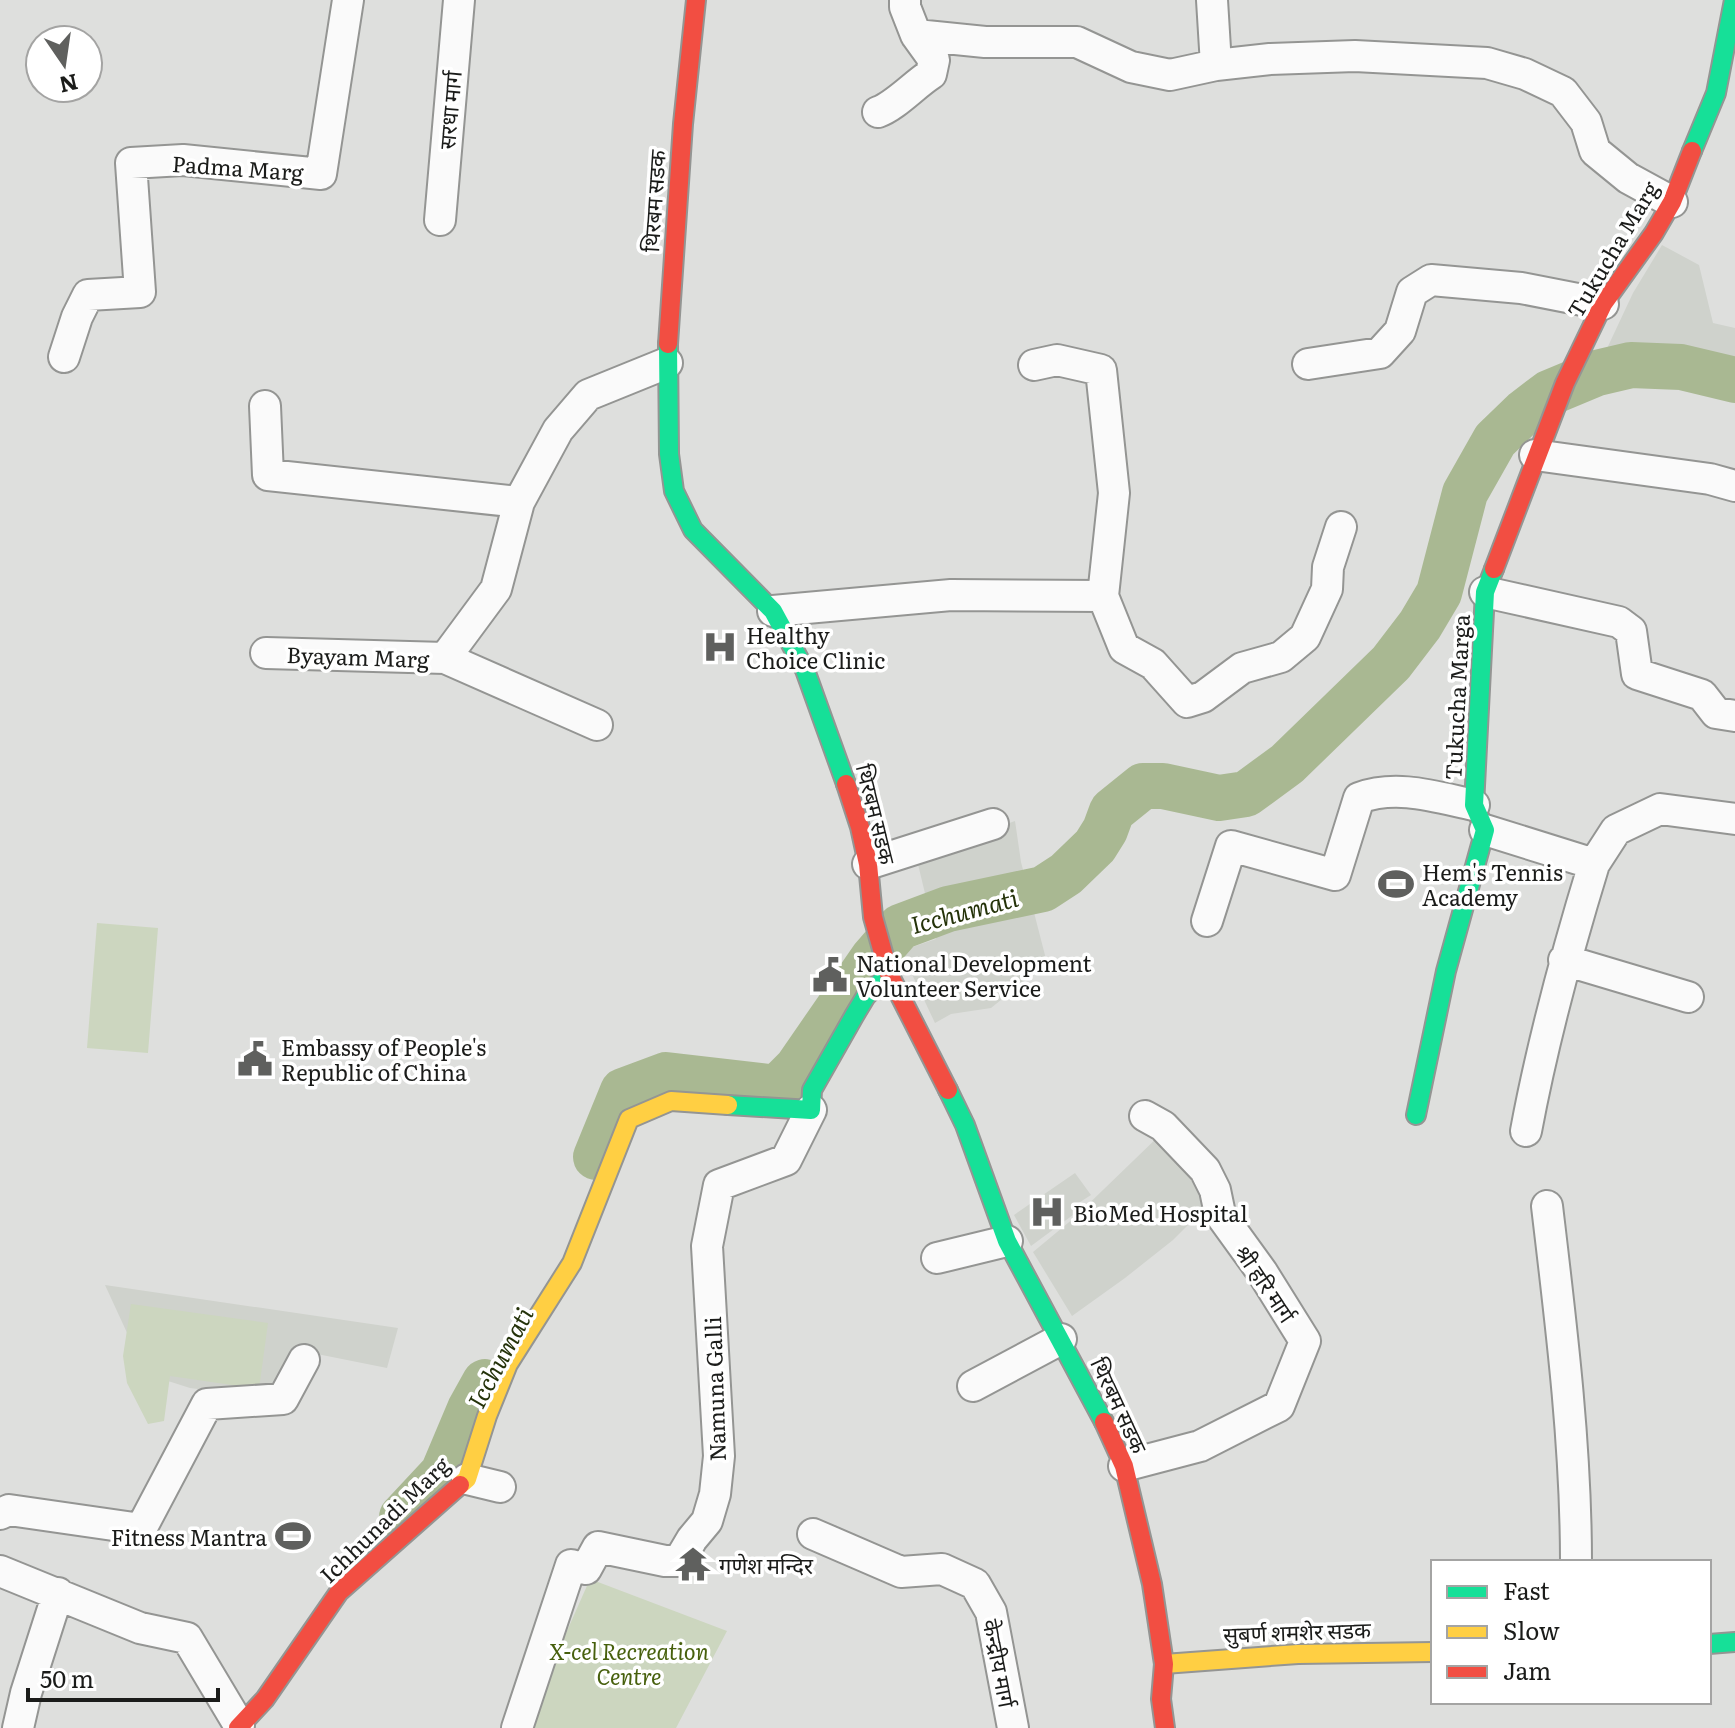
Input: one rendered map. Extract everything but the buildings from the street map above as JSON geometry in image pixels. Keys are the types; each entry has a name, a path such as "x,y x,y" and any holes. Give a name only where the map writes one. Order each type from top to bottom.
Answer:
{"street":[{"name":"Padma Marg","path":"64,357 88,295 140,292 131,163 183,160 321,174 348,0"},
{"name":"सरधा मार्ग","path":"440,220 459,0"},
{"name":"थिरबम सडक","path":"696,0 683,124 667,363 669,454 674,491 693,530 773,611 805,670 852,801 868,864 873,917 886,965 965,1125 1007,1241 1095,1403 1124,1466 1152,1584 1164,1664 1159,1727"},
{"path":"878,112 887,109 909,88 931,74 934,60 916,35 905,0"},
{"path":"1212,0 1216,65"},
{"name":"Tukucha Marg","path":"1565,383 1603,304 1654,233 1672,202 1716,93 1734,0"},
{"path":"916,35 985,42 1077,42 1131,67 1170,75 1216,65 1355,56 1487,63 1525,74 1563,92 1586,122 1595,151 1628,178 1672,202"},
{"path":"1308,364 1380,353 1400,331 1412,292 1431,280 1521,288 1603,304"},
{"path":"1034,365 1057,360 1101,370 1114,493 1103,596 1124,648 1153,664 1187,702 1203,697 1242,668 1281,657 1305,637 1327,589 1328,567 1341,527"},
{"name":"Byayam Marg","path":"266,653 445,658 496,589 519,502 558,430 588,395 667,363"},
{"name":"Tukucha Marga","path":"1416,1115 1479,817 1485,592 1565,383"},
{"path":"265,406 268,475 519,502"},
{"path":"1537,454 1710,479 1735,486"},
{"path":"1485,592 1619,622 1631,631 1637,674 1702,695 1716,713 1735,716"},
{"path":"773,611 951,595 1103,596"},
{"path":"445,658 597,725"},
{"path":"1207,921 1231,846 1335,875 1359,798 1376,792 1408,791 1594,864"},
{"path":"1526,1131 1542,1046 1564,960 1594,864 1616,830 1660,809 1735,819"},
{"path":"868,864 993,824"},
{"path":"1564,960 1688,997"},
{"path":"811,1110 812,1090 886,965"},
{"name":"Ichhunadi Marg","path":"241,1727 265,1699 339,1592 467,1479 508,1364 572,1263 629,1119 671,1101 811,1110"},
{"name":"Namuna Galli","path":"517,1728 571,1565 586,1569 598,1547 679,1561 707,1521 715,1494 719,1456 707,1246 719,1185 786,1160 811,1110"},
{"name":"श्री हरि मार्ग","path":"1124,1466 1200,1446 1279,1406 1305,1341 1262,1272 1220,1214 1215,1190 1205,1170 1163,1126 1145,1116"},
{"path":"1547,1206 1575,1484 1576,1560"},
{"path":"937,1258 1007,1241"},
{"path":"973,1386 1061,1339"},
{"path":"0,1514 9,1510 141,1529 207,1404 283,1399 304,1360"},
{"path":"467,1479 500,1487"},
{"name":"केन्द्रीय मार्ग","path":"813,1534 901,1572 942,1569 975,1584 991,1612 1013,1728"},
{"path":"0,1571 140,1628 187,1638 241,1727"},
{"path":"18,1728 58,1593"},
{"path":"1711,1644 1735,1642"},
{"name":"सुबर्ण शमशेर सडक","path":"1164,1664 1321,1651 1431,1652"}],"shaded area":[{"path":"1662,245 1699,265 1713,323 1735,328 1735,380 1676,376 1649,366 1595,374 1633,293"},
{"path":"1015,821 1021,862 1047,963 991,1008 951,1014 935,1023 901,951 936,939 916,856"},
{"path":"1163,1132 1211,1202 1173,1240 1072,1316 1033,1252 1074,1218"},
{"name":"BioMed Hospital","path":"1075,1173 1091,1195 1077,1204 1081,1209 1031,1246 1014,1215"},
{"path":"105,1285 398,1328 387,1368 302,1351 270,1398 190,1388 146,1374"}],"green space":[{"path":"97,923 158,928 148,1053 87,1048"},
{"path":"131,1304 268,1323 259,1389 170,1376 164,1421 148,1424 127,1383 123,1356"},
{"name":"X-cel Recreation Centre","path":"590,1579 727,1631 676,1728 524,1728"}],"waterway":[{"name":"Icchumati","path":"596,1157 623,1091 666,1075 777,1088 797,1068 873,958 900,927 948,909 1043,889 1066,874 1095,846 1112,811 1143,786 1163,786 1219,798 1246,794 1287,764 1391,663 1420,625 1439,593 1465,493 1495,440 1549,393 1597,373 1631,365 1681,367 1735,380"},
{"name":"Icchumati","path":"402,1517 443,1473 485,1382"}],"traffic: fast":[{"path":"1692,151 1716,93 1734,0"},
{"path":"668,344 669,454 674,491 693,530 773,611 805,670 846,784"},
{"path":"1416,1115 1446,971 1485,830 1474,805 1485,592 1494,569"},
{"path":"728,1105 811,1110 812,1090 854,1016 866,996 889,974"},
{"path":"948,1090 965,1125 1007,1241 1104,1422"},
{"path":"1711,1644 1735,1642"}],"traffic: slow":[{"path":"460,1485 467,1479 508,1364 572,1263 629,1119 671,1101 728,1105"},
{"path":"1164,1664 1298,1654 1431,1652"}],"traffic: jam":[{"path":"668,344 683,124 696,0"},
{"path":"1494,569 1565,383 1603,304 1654,233 1672,202 1692,151"},
{"path":"846,784 860,827 868,864 873,917 889,974 948,1090"},
{"path":"1104,1422 1124,1466 1152,1584 1164,1664 1161,1699 1165,1728"},
{"path":"238,1728 265,1699 339,1592 460,1485"}],"place":[{"name":"Healthy Choice Clinic","path":"720,647"},
{"name":"Hem's Tennis Academy","path":"1396,884"},
{"name":"National Development Volunteer Service","path":"830,975"},
{"name":"Embassy of People's Republic of China","path":"255,1059"},
{"name":"BioMed Hospital","path":"1047,1212"},
{"name":"Fitness Mantra","path":"293,1536"},
{"name":"गणेश मन्दिर","path":"693,1564"}]}
